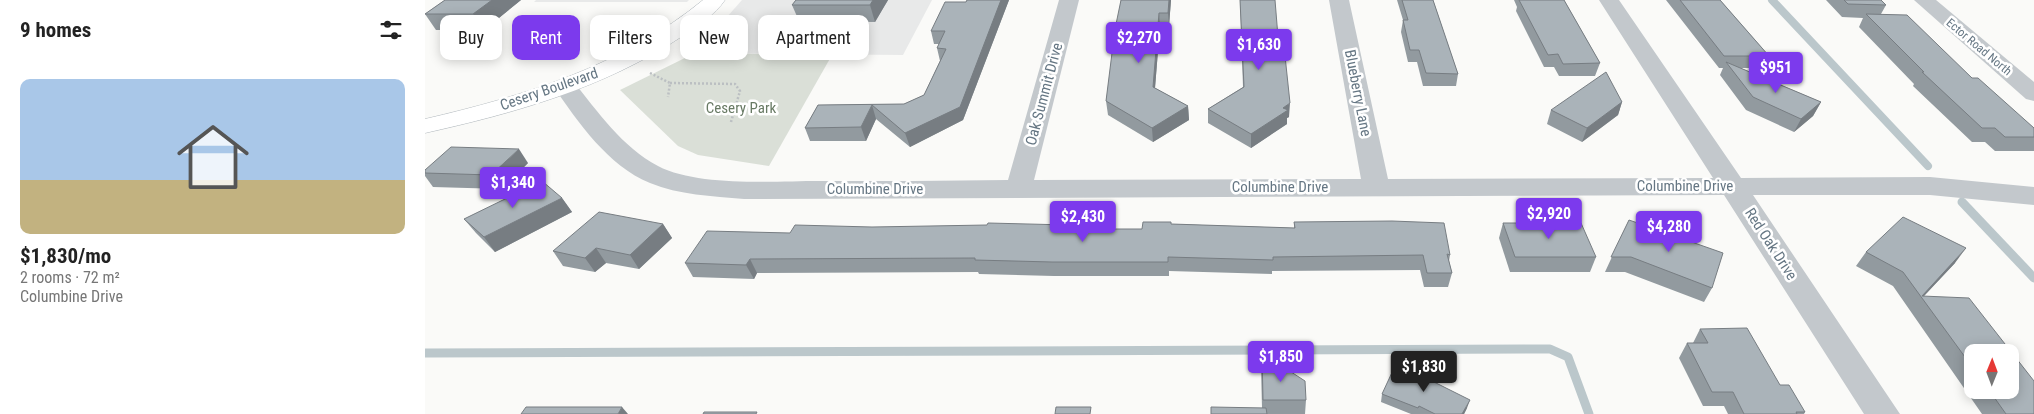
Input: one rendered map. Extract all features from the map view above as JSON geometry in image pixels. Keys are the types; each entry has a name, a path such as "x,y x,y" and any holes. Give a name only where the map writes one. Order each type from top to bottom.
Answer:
{"main road":[{"name":"Cesery Boulevard","path":"425,126 461,118 565,86 624,61 675,33 697,18 715,0"}],"street":[{"name":"Oak Summit Drive","path":"1019,188 1069,0"},
{"name":"Blueberry Lane","path":"1339,0 1376,186"},
{"name":"Red Oak Drive","path":"1609,0 1883,414"},
{"name":"Ector Road North","path":"1924,0 2034,94"},
{"name":"Columbine Drive","path":"565,86 620,151 650,173 691,185 744,190 1732,185 1930,186 2034,196"}],"path":[{"path":"624,61 670,83 735,84 740,91 731,122"},
{"path":"668,97 670,83"}],"shaded area":[{"path":"536,0 689,0 687,2 534,2"},
{"path":"742,0 932,0 903,55 869,55 869,15 758,15 758,54 748,54 748,15 729,15"}],"green space":[{"name":"Cesery Park","path":"748,54 758,54 758,60 829,60 769,166 698,155 678,146 620,90 681,60 748,60"}],"building":[{"path":"445,0 492,0 473,14 425,14"},
{"path":"796,0 873,0 870,5 792,5"},
{"path":"967,0 1001,0 960,107 905,133 872,105 861,127 805,128 818,105 904,104 924,95 946,49 937,48 945,31 931,31 945,2 966,2"},
{"path":"1121,0 1169,0 1168,13 1159,13 1153,87 1188,106 1152,128 1106,101 1115,29"},
{"path":"1240,0 1275,0 1278,37 1283,37 1290,103 1283,108 1288,110 1251,134 1208,109 1244,87"},
{"path":"1402,0 1433,0 1458,74 1426,73 1419,50 1410,50 1403,20 1408,20"},
{"path":"1519,0 1564,0 1600,63 1563,64 1558,54 1548,55"},
{"path":"1680,0 1720,0 1769,56 1724,56"},
{"path":"1844,0 1881,0 1886,5 1848,4"},
{"path":"1866,14 1907,15 1972,78 1978,78 2034,128 2034,137 2005,137 1995,128 1982,128 1922,72 1924,72"},
{"path":"1726,62 1821,102 1801,119 1753,97"},
{"path":"1606,72 1622,102 1587,128 1551,110"},
{"path":"451,147 519,149 491,175 425,173 425,170"},
{"path":"542,181 562,198 484,237 464,219"},
{"path":"599,212 663,224 630,255 596,248 585,258 553,251"},
{"path":"1903,217 1966,248 1922,296 1969,298 2005,344 1964,344 1964,356 1903,272 1866,252"},
{"path":"1629,220 1723,253 1712,288 1631,257 1611,257"},
{"path":"1392,221 1444,223 1450,255 1447,254 1452,273 1427,273 1423,255 1273,257 1273,260 1168,257 1168,262 1052,262 975,260 975,258 750,259 746,265 685,263 707,231 790,233 795,225 872,227 987,225 988,223 1068,225 1067,229 1142,229 1143,222 1171,222 1171,224 1295,228 1294,222"},
{"path":"1503,223 1581,223 1596,257 1515,257"},
{"path":"1747,328 1780,385 1789,385 1805,412 1796,412 1797,414 1744,414 1733,392 1712,392 1687,343 1708,343 1700,329"},
{"path":"1262,353 1305,381 1306,400 1263,400"},
{"path":"2019,362 2034,381 2034,414 2006,414 1995,399 2019,399"},
{"path":"1395,366 1430,380 1470,400 1462,414 1435,414 1419,406 1418,408 1382,394"},
{"path":"526,407 622,407 618,414 521,414"},
{"path":"1056,407 1091,407 1090,414 1055,414"},
{"path":"1211,407 1266,408 1267,414 1211,414"},
{"path":"704,412 757,412 756,414 703,414"}],"waterway":[{"path":"1772,0 1928,166"},
{"path":"1962,202 2034,278"},
{"path":"425,353 1550,349 1568,357 1589,414"}]}
